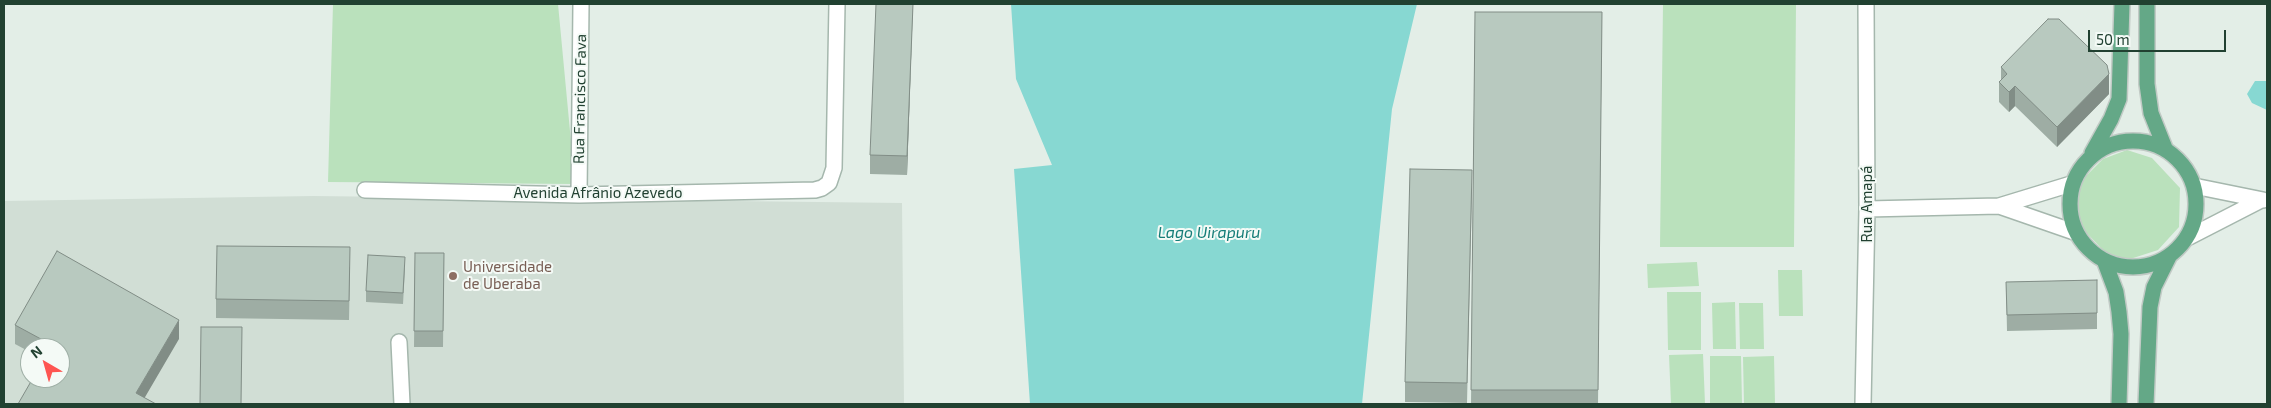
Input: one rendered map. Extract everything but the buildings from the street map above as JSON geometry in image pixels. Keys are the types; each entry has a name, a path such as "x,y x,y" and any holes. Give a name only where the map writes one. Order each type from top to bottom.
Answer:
{"main road":[{"path":"2090,158 2107,146 2126,141 2146,142 2165,148 2179,159 2189,173 2194,186 2196,208 2189,237 2170,255 2155,263 2138,267 2120,266 2104,260 2087,247 2074,232 2070,209 2071,184 2090,158 2111,119 2119,99 2122,4"},
{"path":"2147,4 2147,84 2151,113 2165,148"},
{"path":"2146,404 2150,307 2154,287 2170,255"},
{"path":"2104,260 2116,292 2119,312 2121,334 2119,404"}],"street":[{"name":"Rua Francisco Fava","path":"579,194 581,4"},
{"name":"Avenida Afrânio Azevedo","path":"365,190 579,194 815,190 829,183 834,168 837,4"},
{"name":"Rua Amapá","path":"1863,404 1868,209 1866,4"},
{"path":"1868,209 1998,206 2071,184"},
{"path":"2194,186 2264,200"},
{"path":"2189,237 2264,200"},
{"path":"1998,206 2074,232"},
{"path":"399,342 402,404"}],"shaded area":[{"name":"Universidade de Uberaba","path":"313,196 902,203 904,404 4,404 4,201"}],"green space":[{"path":"333,4 558,4 575,184 328,182"},
{"path":"1663,4 1796,4 1794,247 1660,247"},
{"path":"2127,150 2152,158 2180,188 2179,227 2158,250 2127,260 2105,252 2078,224 2079,183 2103,159"},
{"path":"1697,262 1699,286 1648,288 1647,264"},
{"path":"1778,270 1802,270 1803,316 1779,316"},
{"path":"1667,292 1701,292 1701,350 1668,350"},
{"path":"1735,302 1736,349 1713,349 1712,303"},
{"path":"1739,303 1763,303 1764,349 1740,349"},
{"path":"1703,354 1705,404 1671,404 1669,355"},
{"path":"1710,356 1741,356 1742,404 1710,404"},
{"path":"1774,356 1775,404 1744,404 1743,357"}],"water":[{"name":"Lago Uirapuru","path":"1011,4 1417,4 1392,109 1362,404 1030,404 1014,169 1052,165 1016,79"},
{"path":"2255,81 2267,81 2267,110 2252,103 2247,94"}],"place":[{"name":"Universidade de Uberaba","path":"453,276"}]}
